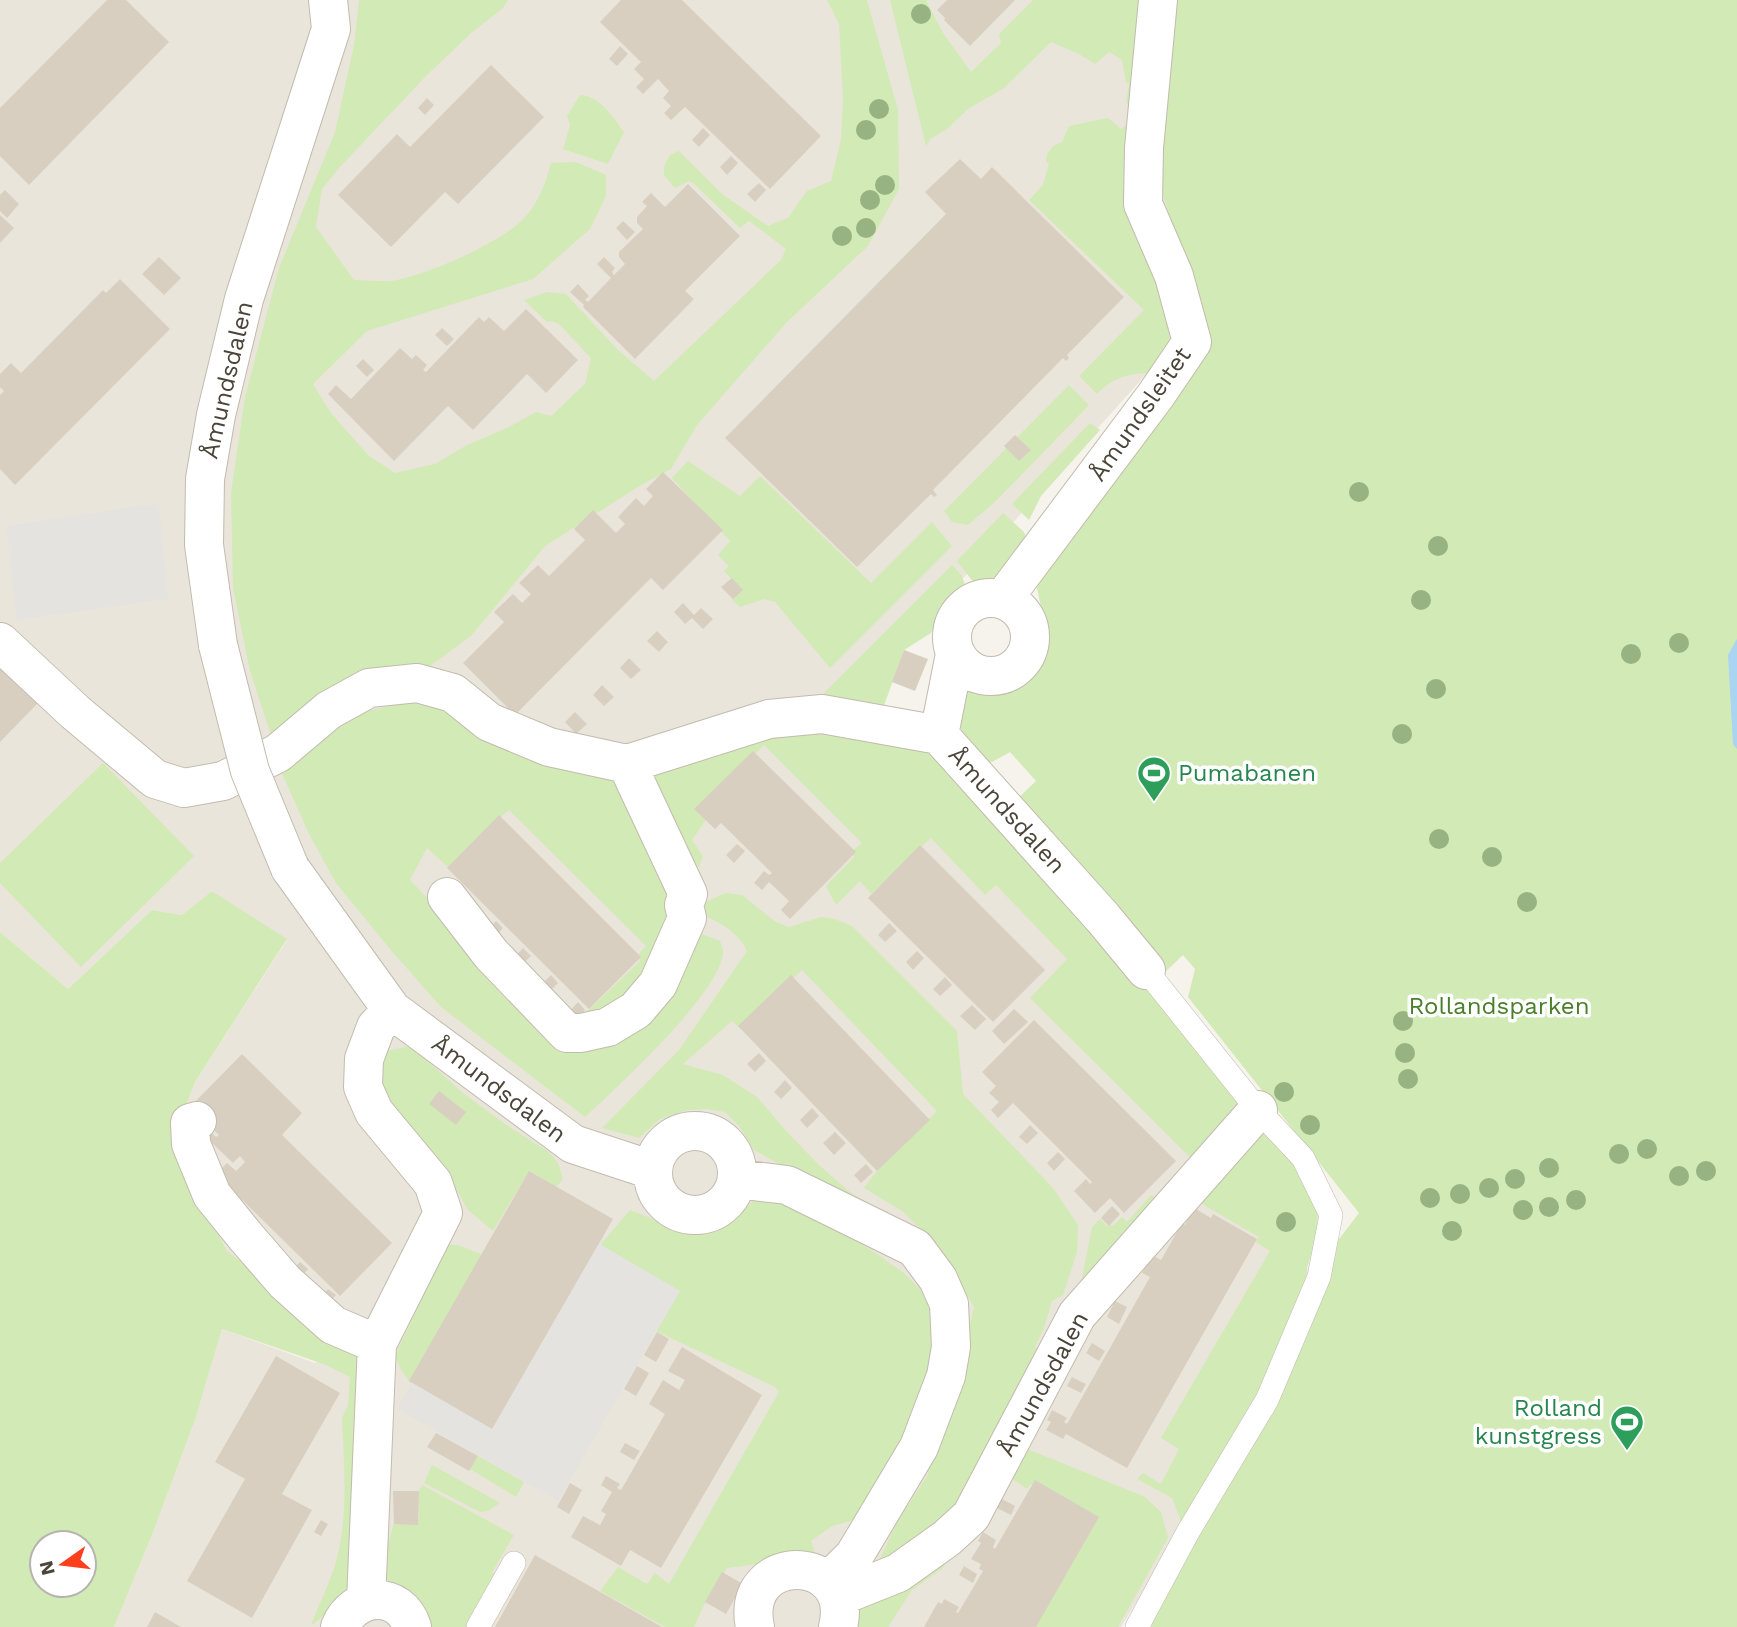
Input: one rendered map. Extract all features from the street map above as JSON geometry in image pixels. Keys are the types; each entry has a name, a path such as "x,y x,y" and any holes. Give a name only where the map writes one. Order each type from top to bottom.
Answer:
{"street":[{"name":"Åmundsdalen","path":"328,0 331,29 244,299 216,415 205,479 204,545 218,645 250,771 290,868 392,1010 573,1144 652,1170"},
{"name":"Åmundsleitet","path":"1003,599 1156,395 1192,342 1174,276 1143,204 1144,148 1158,0"},
{"path":"939,735 955,654 952,631 961,610 981,599 1003,599 1015,605 1029,626 1030,639 1021,663 998,676 973,672 962,664 955,654"},
{"name":"Åmundsdalen","path":"0,642 75,712 155,779 184,788 223,780 278,753 329,710 369,688 417,683 453,693 489,722 549,747 627,764 769,719 822,714 939,735 1103,918 1146,970"},
{"path":"447,897 491,954 567,1033 608,1027 636,1010 657,984 687,918 684,905 688,894 627,764"},
{"path":"346,1620 377,1343 443,1213 433,1183 374,1111 363,1087 364,1059 376,1027 392,1010"},
{"name":"Åmundsdalen","path":"835,1602 898,1573 947,1538 971,1516 1077,1315 1258,1110"},
{"path":"197,1121 190,1123 191,1144 212,1195 285,1282 333,1325 377,1343"},
{"path":"699,1130 724,1142 732,1152 737,1165 737,1179 733,1193 724,1204 712,1212 697,1216 670,1208 653,1184 652,1170 656,1156 673,1136 685,1131 699,1130"},
{"path":"737,1179 787,1185 915,1248 938,1279 949,1304 951,1347 946,1376 919,1447 854,1556 835,1602"},
{"path":"755,1627 752,1610 764,1583 776,1574 791,1569 820,1575 835,1602"},
{"path":"346,1620 379,1600 391,1602 402,1610 412,1627"}],"lane":[{"path":"1137,1627 1188,1532 1267,1400 1319,1277 1331,1214 1303,1158 1258,1110 1146,970"},
{"path":"478,1627 514,1563"}],"shaded area":[{"path":"0,0 1172,0 1202,312 836,720 1259,1108 1317,1236 1308,1272 1180,1532 1121,1627 114,1627 195,1420 222,1329 315,1363 348,1343 227,1251 173,1139 195,1082 287,940 212,891 182,915 152,910 68,989 0,932"},
{"path":"159,503 168,599 17,620 6,526"},
{"path":"530,1171 610,1221 601,1245 680,1291 558,1501 397,1409"}],"green space":[{"path":"359,0 508,0 503,8 470,34 427,75 322,189 316,227 354,280 392,281 407,278 443,265 500,237 531,210 551,163 576,162 606,175 606,196 590,229 533,279 367,331 313,384 330,412 368,455 395,473 435,464 467,445 536,412 551,416 585,384 591,358 560,325 553,321 547,322 524,300 547,292 566,294 617,349 654,381 781,260 786,249 749,221 740,228 693,183 689,181 675,188 664,175 664,166 670,155 679,151 722,194 768,226 788,218 807,191 831,181 841,139 843,97 839,24 827,0 867,0 898,110 899,189 868,246 786,323 697,425 671,469 545,546 472,635 426,669 271,735 250,671 233,588 231,493 245,397 279,268 335,132 354,45"},
{"path":"890,0 926,0 943,33 971,72 1001,43 999,34 1033,0 1149,0 1148,28 1173,338 1152,373 1122,377 1097,394 1079,376 1144,310 1029,200 1043,185 1049,164 1046,161 1049,151 1062,142 1069,126 1108,118 1121,129 1135,118 1126,102 1129,85 1122,60 1109,52 1095,64 1051,42 1004,88 968,109 947,129 930,139 926,146"},
{"name":"Rollandsparken","path":"1172,0 1737,0 1737,1627 1151,1627 1159,1601 1333,1247 1359,1213 1188,997 1195,969 1183,955 1163,974 1011,805 1036,781 1010,752 992,762 975,761 964,737 958,709 965,673 997,683 1018,678 1028,672 1041,655 1043,617 1037,588 1042,570 1202,311 1155,172"},
{"path":"580,95 600,103 624,132 608,164 563,149 570,125 567,116"},
{"path":"1069,385 1089,405 997,500 968,525 952,522 944,511"},
{"path":"1090,423 1100,430 1041,496 1029,520 1012,504"},
{"path":"688,461 740,496 760,476 871,583 932,522 952,546 830,668 775,602 764,599 740,607 732,600 742,590 724,571 729,566 718,555 730,541 672,478"},
{"path":"1003,513 1024,532 1027,541 1002,572 994,578 974,583 957,561"},
{"path":"952,565 962,576 965,585 951,597 931,633 904,650 882,711 821,696"},
{"path":"429,696 619,778 678,898 643,991 575,1023 640,961 638,955 646,946 509,810 499,819 497,817 449,868 427,848 410,880 567,1045 611,1040 692,930 720,941 722,946 719,968 688,1013 585,1117 441,1007 390,949 336,883 309,834 277,762 356,714"},
{"path":"769,719 943,752 1244,1101 1197,1164 1030,998 1067,959 996,885 985,895 931,838 871,894 860,881 836,905 826,886 854,857 851,852 862,843 764,745 703,808 710,814 692,840 703,856 699,867 686,855 627,764"},
{"path":"103,763 194,856 81,967 0,883 0,863"},
{"path":"212,891 287,939 195,1082 173,1139 227,1251 361,1352 350,1594 311,1626 335,1565 342,1528 342,1418 348,1405 350,1377 326,1365 222,1329 195,1420 114,1627 0,1627 0,932 68,989 152,910 182,915"},
{"path":"726,893 742,895 776,922 789,927 821,917 852,926 957,1031 963,1094 1053,1188 1078,1225 1077,1252 1063,1295 1052,1301 1035,1347 1043,1354 967,1497 926,1545 876,1567 897,1522 927,1476 974,1307 935,1243 902,1211 864,1188 877,1171 937,1111 802,970 740,1028 732,1021 683,1064 723,1075 757,1097 819,1165 851,1193 875,1207 884,1222 754,1150 739,1126 725,1112 688,1110 660,1119 639,1138 602,1128 679,1050 747,951 733,933 702,914 698,905"},
{"path":"409,1046 463,1093 549,1152 558,1163 563,1179 556,1187 529,1171 493,1231 468,1210 454,1185 381,1096 381,1069 387,1051"},
{"path":"1253,1131 1284,1141 1318,1204 1317,1236 1307,1268 1304,1300 1252,1406 1183,1527 1172,1498 1137,1479 1143,1473 1161,1484 1179,1449 1161,1438 1270,1251 1256,1242 1259,1237 1197,1201"},
{"path":"789,1193 904,1273 932,1302 936,1359 869,1516 832,1526 811,1541 818,1562 781,1561 727,1568 694,1627 665,1627 600,1591 618,1567 647,1584 655,1573 669,1584 779,1392 775,1387 656,1331 679,1291 600,1245 630,1210 689,1233 717,1231 756,1199"},
{"path":"1151,1195 1162,1201 1081,1283 1092,1227 1100,1219 1107,1226 1114,1225 1122,1217 1127,1222"},
{"path":"448,1245 458,1245 483,1255 411,1384 395,1355"},
{"path":"1023,1447 1145,1497 1161,1512 1168,1538 1118,1627 1032,1627 1093,1519 1031,1484 1027,1489 1005,1474"},
{"path":"478,1456 524,1482 516,1497 470,1469"},
{"path":"432,1465 500,1503 488,1511 480,1512 424,1483"},
{"path":"422,1485 514,1535 492,1572 496,1574 467,1627 424,1627 385,1584 384,1560 394,1522 419,1520 418,1492"},
{"path":"952,1553 943,1568 912,1590 888,1627 855,1627 858,1606"}],"water":[{"path":"1737,639 1737,749 1733,744 1728,655"}],"building":[{"path":"107,0 126,0 169,42 29,185 0,156 0,108"},
{"path":"621,0 682,0 821,136 770,189 685,107 671,120 664,113 671,106 663,98 669,91 658,79 643,94 636,87 644,79 634,69 641,62 600,22"},
{"path":"947,0 1015,0 970,46 937,10"},
{"path":"620,46 628,54 617,66 609,59"},
{"path":"491,65 544,117 458,204 445,192 391,247 338,195 397,134 410,147"},
{"path":"427,98 434,105 425,115 418,108"},
{"path":"703,128 710,135 699,147 692,140"},
{"path":"731,156 738,163 727,175 720,167"},
{"path":"960,159 981,179 992,167 1124,297 1067,355 1069,358 1066,361 1063,358 933,490 937,495 934,497 931,494 857,567 725,438 946,214 925,192"},
{"path":"759,183 766,190 755,202 747,194"},
{"path":"688,184 740,236 685,291 694,299 635,359 570,292 578,284 589,296 585,300 588,302 611,278 597,264 604,257 615,268 612,272 614,275 625,264 619,257 619,252 643,229 637,223 637,217 647,206 642,202 651,193 665,207"},
{"path":"5,190 19,204 7,218 0,211 0,195"},
{"path":"0,215 14,228 0,243"},
{"path":"623,221 635,232 627,240 616,228"},
{"path":"159,257 181,278 164,295 142,274"},
{"path":"120,279 170,329 15,485 0,469 0,395 4,391 0,387 0,374 11,363 21,373 103,290 106,293"},
{"path":"526,309 578,360 546,393 527,374 473,430 448,406 394,461 328,394 336,385 351,399 400,348 412,359 416,355 427,365 423,370 426,372 479,317 484,322 489,317 504,331"},
{"path":"442,328 454,339 447,346 435,335"},
{"path":"363,359 374,370 367,377 356,366"},
{"path":"1015,435 1031,450 1019,461 1004,446"},
{"path":"663,472 723,530 663,590 651,578 515,715 463,663 504,622 494,612 513,594 522,603 531,594 519,583 538,565 549,576 585,540 574,529 593,510 616,533 625,524 618,517 636,498 644,506 653,496 646,489"},
{"path":"732,578 743,590 733,599 721,587"},
{"path":"683,603 694,615 701,608 713,619 703,629 692,618 685,624 674,612"},
{"path":"657,631 668,642 659,652 647,641"},
{"path":"904,650 928,659 915,691 892,682"},
{"path":"629,658 641,670 631,679 620,668"},
{"path":"0,666 38,703 0,742"},
{"path":"602,685 614,697 604,706 593,695"},
{"path":"575,712 587,724 576,734 565,722"},
{"path":"753,751 856,852 790,919 781,910 789,901 769,882 762,890 754,883 764,871 769,875 772,873 721,823 715,829 694,809"},
{"path":"499,815 641,957 589,1009 447,868"},
{"path":"737,844 745,851 734,863 726,855"},
{"path":"920,845 1045,970 993,1022 868,898"},
{"path":"496,921 503,928 492,940 485,932"},
{"path":"889,923 897,931 885,942 878,935"},
{"path":"523,948 531,956 519,967 512,960"},
{"path":"917,951 924,958 913,970 906,962"},
{"path":"551,975 558,983 547,994 539,987"},
{"path":"791,975 930,1120 877,1171 738,1026"},
{"path":"945,977 952,985 940,996 933,989"},
{"path":"578,1002 585,1010 574,1021 567,1014"},
{"path":"972,1005 986,1019 975,1030 960,1016"},
{"path":"1014,1009 1028,1022 1004,1044 992,1031"},
{"path":"1034,1020 1176,1161 1124,1213 1110,1198 1095,1213 1074,1191 1086,1179 1090,1184 1092,1182 1013,1103 998,1118 991,1110 999,1102 989,1093 996,1086 982,1072"},
{"path":"759,1053 766,1061 755,1072 747,1064"},
{"path":"242,1054 302,1113 282,1135 392,1243 340,1296 227,1185 212,1178 227,1163 236,1171 245,1162 240,1156 233,1163 213,1144 207,1151 200,1144 211,1132 216,1137 219,1135 190,1107"},
{"path":"785,1080 792,1088 781,1099 774,1092"},
{"path":"439,1091 466,1112 456,1125 429,1104"},
{"path":"812,1108 819,1116 807,1128 800,1120"},
{"path":"1030,1125 1038,1133 1027,1144 1019,1137"},
{"path":"835,1132 846,1143 834,1155 823,1143"},
{"path":"1058,1152 1065,1159 1054,1171 1047,1163"},
{"path":"866,1164 873,1172 861,1183 854,1175"},
{"path":"529,1171 613,1219 492,1429 409,1381"},
{"path":"1112,1206 1120,1214 1109,1226 1101,1218"},
{"path":"1194,1208 1211,1218 1213,1214 1257,1239 1127,1468 1066,1434 1063,1439 1046,1430 1051,1422 1047,1420 1052,1410 1067,1418 1064,1422 1067,1424 1150,1277 1142,1273 1152,1255 1161,1260"},
{"path":"300,1262 308,1269 297,1281 289,1273"},
{"path":"328,1289 336,1295 324,1308 317,1301"},
{"path":"1115,1301 1127,1307 1119,1324 1107,1317"},
{"path":"657,1332 669,1339 656,1362 644,1355"},
{"path":"1092,1343 1105,1351 1099,1361 1086,1353"},
{"path":"682,1347 762,1395 661,1568 630,1550 621,1566 571,1537 583,1516 600,1525 606,1514 601,1511 612,1492 601,1485 606,1476 620,1484 617,1488 621,1490 665,1414 649,1404 663,1380 679,1390 685,1380 668,1371"},
{"path":"276,1356 340,1393 282,1494 312,1510 252,1618 187,1581 245,1479 215,1462"},
{"path":"637,1366 649,1373 636,1396 624,1389"},
{"path":"1072,1377 1086,1384 1081,1393 1067,1386"},
{"path":"436,1433 478,1456 469,1471 427,1447"},
{"path":"625,1443 640,1451 634,1460 620,1452"},
{"path":"1035,1480 1099,1517 1036,1627 924,1627 938,1602 942,1604 944,1599 959,1607 956,1612 958,1613 983,1571 979,1569 981,1564 971,1559 981,1543 978,1541 983,1532 996,1540 993,1547 995,1549"},
{"path":"570,1483 582,1490 569,1514 557,1507"},
{"path":"393,1491 419,1491 418,1525 394,1524"},
{"path":"1002,1499 1015,1506 1011,1515 997,1508"},
{"path":"321,1520 328,1524 321,1536 314,1532"},
{"path":"535,1555 662,1627 495,1627"},
{"path":"964,1566 977,1574 973,1583 959,1575"},
{"path":"722,1572 743,1584 726,1614 705,1602"},
{"path":"155,1612 181,1627 147,1627"}],"place":[{"name":"Pumabanen","path":"1154,803"},
{"name":"Rolland kunstgress","path":"1627,1452"}]}
